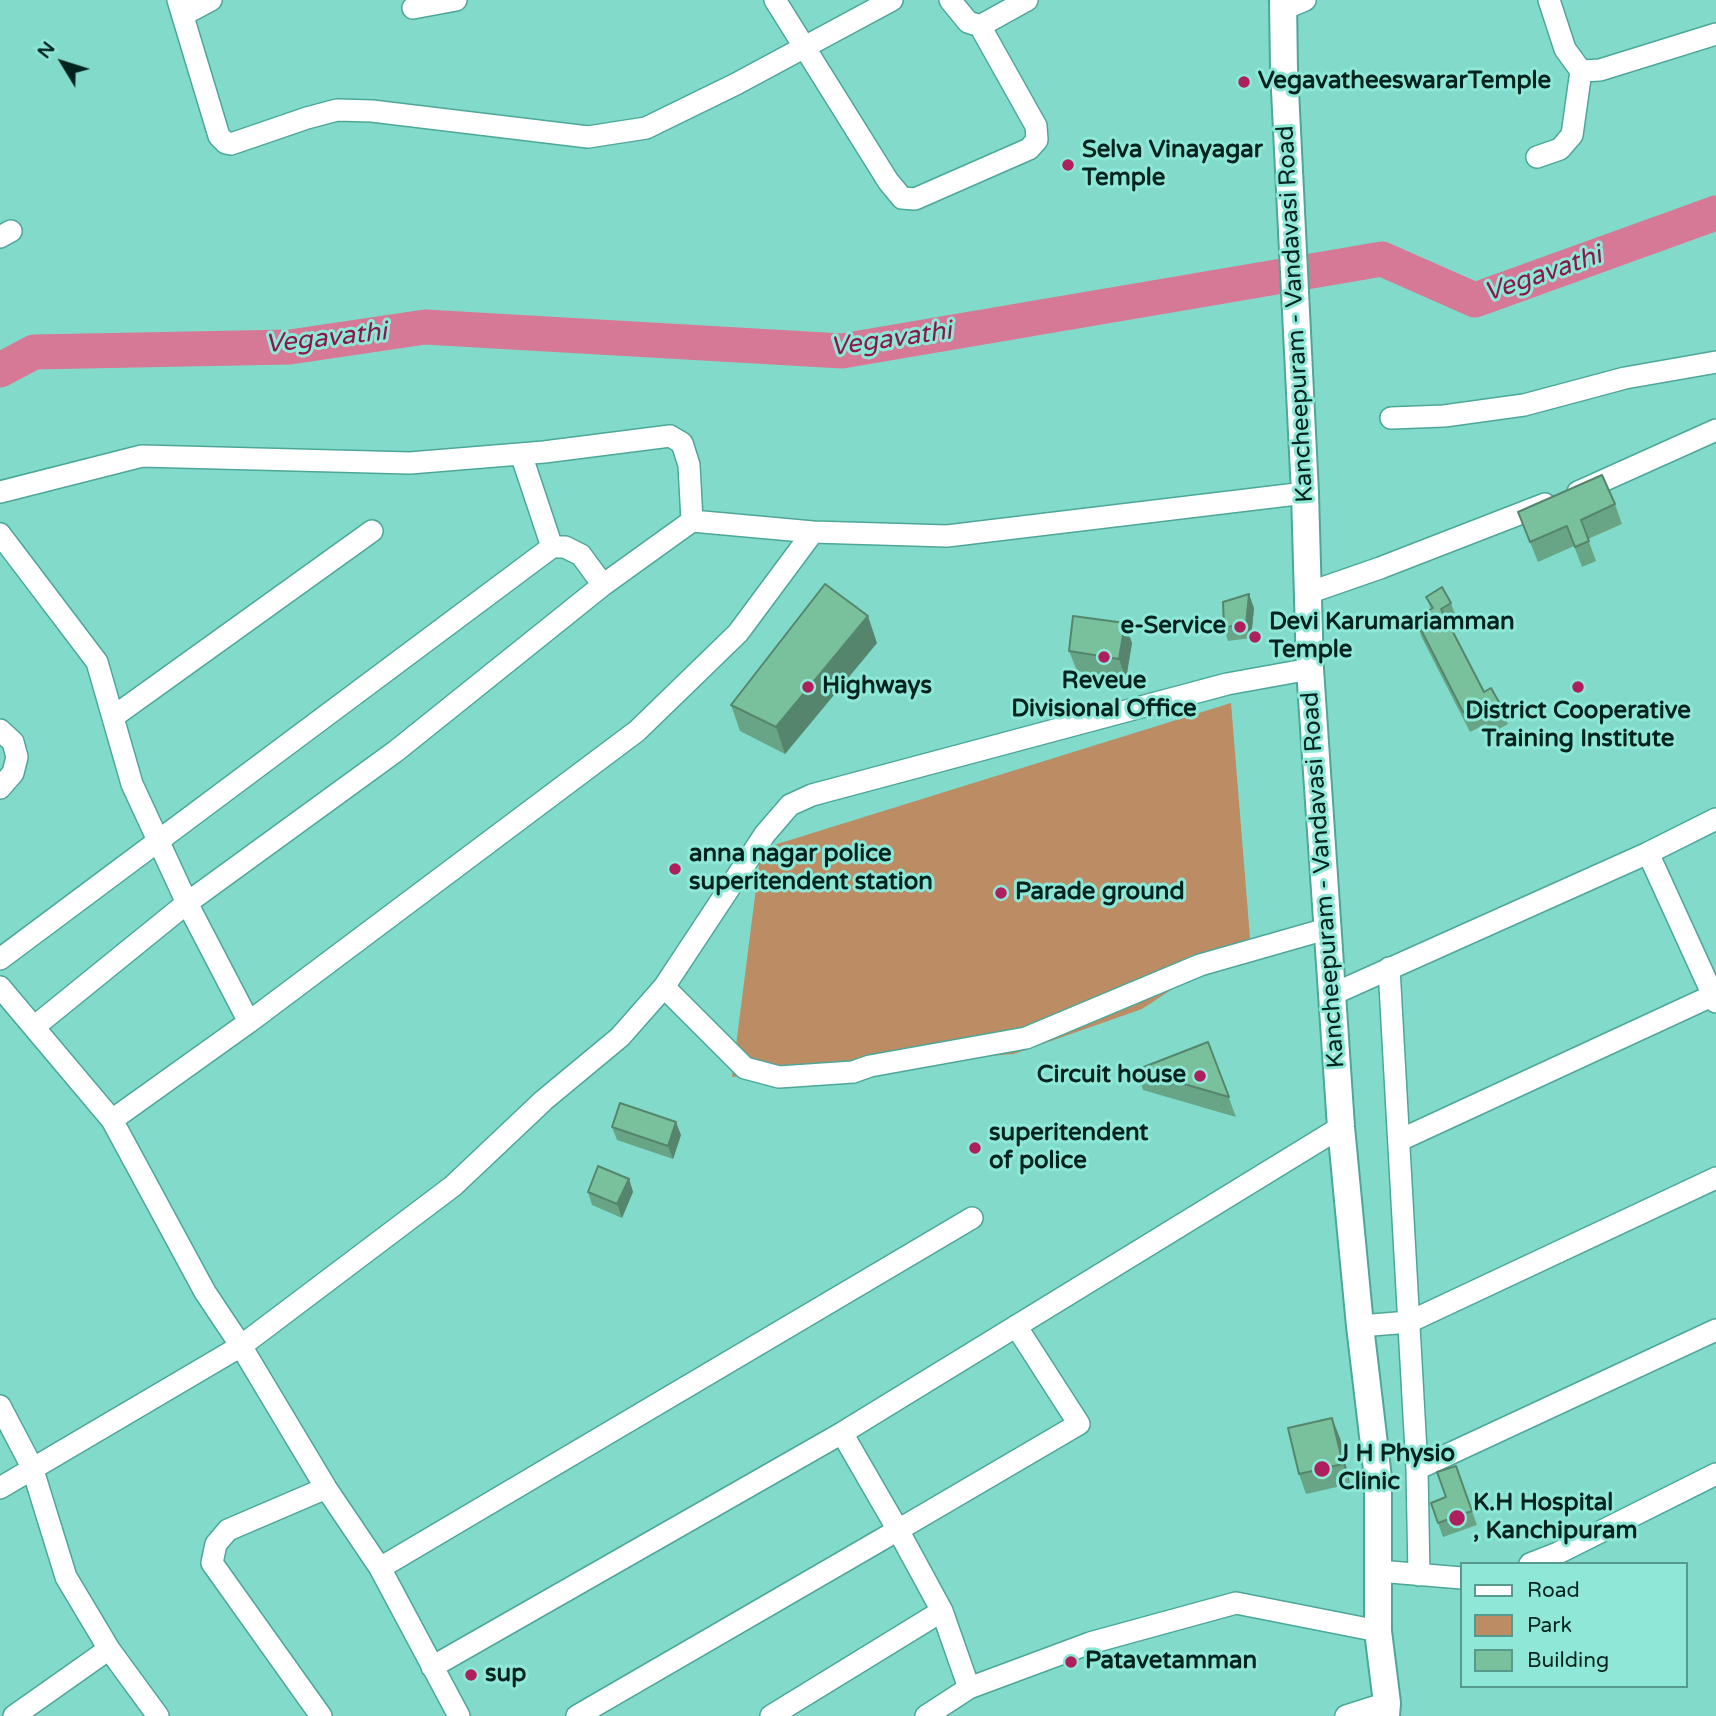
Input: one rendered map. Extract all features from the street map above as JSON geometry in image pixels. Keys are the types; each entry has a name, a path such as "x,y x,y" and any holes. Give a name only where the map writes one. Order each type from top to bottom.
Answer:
{"main road":[{"name":"Kancheepuram - Vandavasi Road","path":"1291,3 1284,70 1305,493 1310,669 1340,1127 1378,1478 1378,1631 1386,1710"}],"street":[{"path":"211,0 180,8 219,136 231,144 337,110 372,111 588,136 646,128 736,84 892,0"},
{"path":"413,8 456,0"},
{"path":"775,0 888,181 902,198 915,199 1029,149 1037,140 1036,126 980,26 968,22 950,0"},
{"path":"980,26 1027,0"},
{"path":"1537,157 1560,149 1572,135 1581,71 1565,49 1549,0"},
{"path":"1581,71 1600,70 1716,34"},
{"path":"1391,418 1444,416 1524,405 1625,378 1716,362"},
{"path":"1308,593 1602,482 1716,430"},
{"path":"0,492 142,456 410,463 521,454 670,436 682,443 689,465 692,521"},
{"path":"521,454 552,547"},
{"path":"34,1027 187,903 396,751 603,585 692,521 813,532 947,536 1305,493"},
{"path":"113,717 372,531"},
{"path":"112,1120 249,1022 637,731 738,633 813,532"},
{"path":"0,534 97,662 132,784 187,903 249,1022"},
{"path":"0,959 552,547 565,547 581,555 603,585"},
{"path":"0,1488 241,1346 453,1186 544,1100 620,1037 664,987 765,834 790,805 812,795 1227,684 1310,669"},
{"path":"0,730 13,742 17,757 13,773 0,788"},
{"path":"1331,995 1648,853 1716,819"},
{"path":"1400,1140 1715,997 1648,853"},
{"path":"664,987 745,1068 779,1077 853,1072 870,1066 1026,1038 1200,965 1326,929"},
{"path":"1389,968 1417,1469 1419,1575"},
{"path":"0,987 112,1120 205,1292 241,1346 326,1488 380,1568 459,1716"},
{"path":"432,1667 842,1433 1340,1127"},
{"path":"1360,1326 1409,1322 1716,1178"},
{"path":"380,1568 972,1218"},
{"path":"577,1716 1079,1424 1016,1326"},
{"path":"1417,1469 1716,1330"},
{"path":"0,1406 32,1468 66,1577 109,1649 158,1716"},
{"path":"842,1433 942,1611 969,1688"},
{"path":"1535,1562 1716,1474"},
{"path":"321,1716 212,1563 216,1545 228,1530 326,1488"},
{"path":"1378,1571 1460,1578"},
{"path":"926,1716 969,1688 1090,1643 1236,1603 1378,1631"},
{"path":"771,1716 942,1611"},
{"path":"13,1716 109,1649"},
{"path":"1346,1716 1386,1710"}],"green space":[{"name":"Parade ground","path":"1231,703 1250,938 1142,1009 1014,1054 732,1077 761,849"}],"building":[{"path":"1602,475 1615,504 1581,520 1589,541 1575,547 1567,526 1530,542 1518,512"},
{"path":"825,584 868,616 776,727 731,705"},
{"path":"1442,587 1451,603 1441,609 1484,692 1491,688 1500,704 1484,713 1479,704 1463,712 1415,618 1433,608 1426,597"},
{"path":"1249,594 1246,625 1224,627 1223,602"},
{"path":"1073,616 1125,623 1119,659 1069,651"},
{"path":"1208,1042 1229,1097 1136,1070"},
{"path":"620,1103 676,1122 668,1146 612,1127"},
{"path":"598,1166 629,1179 617,1204 588,1192"},
{"path":"1332,1418 1343,1464 1299,1474 1288,1428"},
{"path":"1456,1466 1472,1511 1438,1523 1431,1503 1446,1497 1437,1472"}],"waterway":[{"name":"Vegavathi","path":"0,370 34,352 290,347 425,327 842,351 1382,259 1475,300 1716,213"}],"place":[{"name":"VegavatheeswararTemple","path":"1244,82"},
{"name":"Selva Vinayagar Temple","path":"1068,165"},
{"name":"e-Service","path":"1240,627"},
{"name":"Devi Karumariamman Temple","path":"1255,637"},
{"name":"Reveue Divisional Office","path":"1104,657"},
{"name":"Highways","path":"808,687"},
{"name":"District Cooperative Training Institute","path":"1578,687"},
{"name":"anna nagar police superitendent station","path":"675,869"},
{"name":"Parade ground","path":"1001,893"},
{"name":"Circuit house","path":"1200,1076"},
{"name":"superitendent of police","path":"975,1148"},
{"name":"J H Physio Clinic","path":"1322,1469"},
{"name":"K.H Hospital , Kanchipuram","path":"1457,1518"},
{"name":"Patavetamman","path":"1071,1662"},
{"name":"sup","path":"471,1675"}]}
